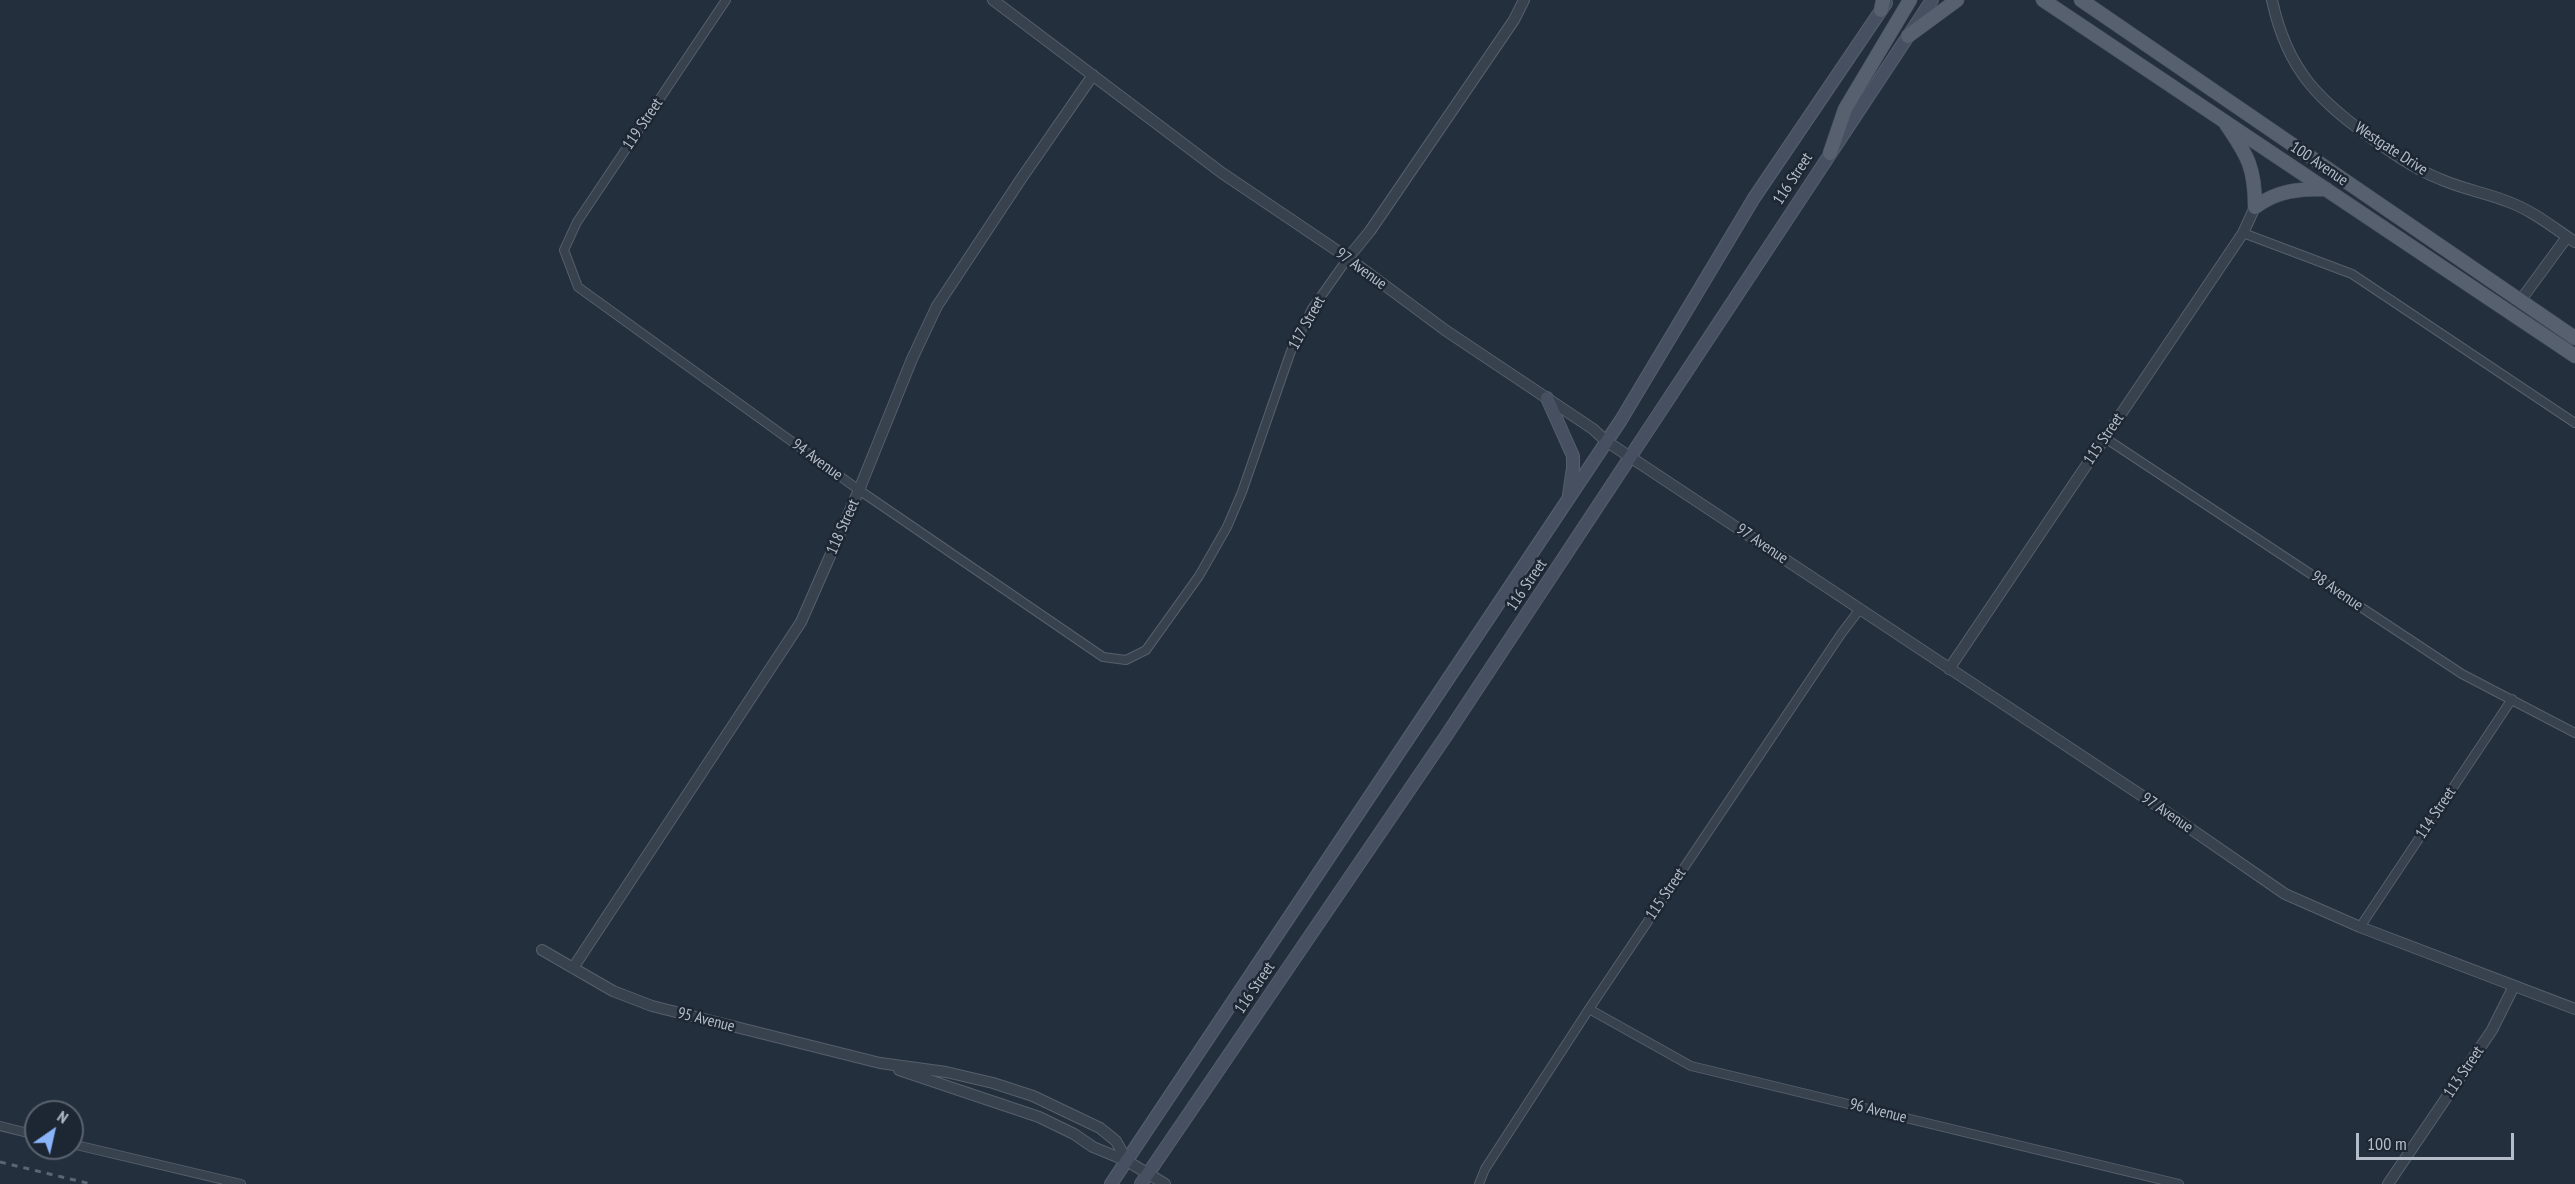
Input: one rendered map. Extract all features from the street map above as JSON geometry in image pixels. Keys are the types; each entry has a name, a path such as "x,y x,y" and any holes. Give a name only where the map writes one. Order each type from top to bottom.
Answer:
{"main road":[{"path":"1830,153 1845,109 1910,0"},
{"name":"116 Street","path":"1145,1179 1632,458 1681,378 1932,0"},
{"path":"1908,36 1957,0"},
{"name":"100 Avenue","path":"2043,0 2575,356"},
{"name":"100 Avenue","path":"2081,0 2575,338"},
{"path":"2086,0 2099,12"},
{"name":"116 Street","path":"1111,1184 1606,441 1754,198 1884,3"},
{"path":"2222,118 2245,151 2251,166 2255,181 2255,207"},
{"path":"2255,207 2268,198 2287,191 2326,189"},
{"path":"1547,398 1573,456 1568,499"}],"street":[{"name":"119 Street","path":"564,250 577,222 726,0"},
{"name":"97 Avenue","path":"993,0 1222,173 1348,258 1445,330 1593,429 1606,441 2285,894 2360,927 2575,1009"},
{"name":"117 Street","path":"1126,660 1146,650 1162,631 1199,576 1227,527 1242,492 1291,351 1312,309 1370,231 1514,20 1524,0"},
{"name":"Westgate Drive","path":"2272,0 2290,56 2312,88 2339,115 2413,166 2442,180 2510,202 2532,213 2571,240 2520,301"},
{"name":"118 Street","path":"573,968 801,622 859,490 912,359 937,306 1093,75"},
{"name":"115 Street","path":"1949,669 2243,233 2255,207"},
{"path":"2243,233 2352,274 2575,423"},
{"name":"94 Avenue","path":"564,250 578,287 859,490 1079,642 1103,657 1126,660"},
{"name":"98 Avenue","path":"2105,438 2462,674 2575,733"},
{"name":"115 Street","path":"1479,1184 1485,1169 1589,1009 1860,609"},
{"name":"114 Street","path":"2360,927 2512,699"},
{"name":"95 Avenue","path":"542,950 613,991 652,1006 880,1063 1039,1117 1074,1134 1094,1147 1127,1161"},
{"name":"113 Street","path":"2388,1184 2492,1030 2514,986"},
{"name":"96 Avenue","path":"1589,1009 1691,1066 2179,1184"},
{"name":"95 Avenue","path":"880,1063 946,1072 993,1083 1033,1096 1100,1128 1116,1141 1127,1161 1145,1179 1165,1184"},
{"path":"0,1126 24,1132"},
{"path":"84,1147 241,1184"}],"railway":[{"path":"0,1162 91,1184"}]}
